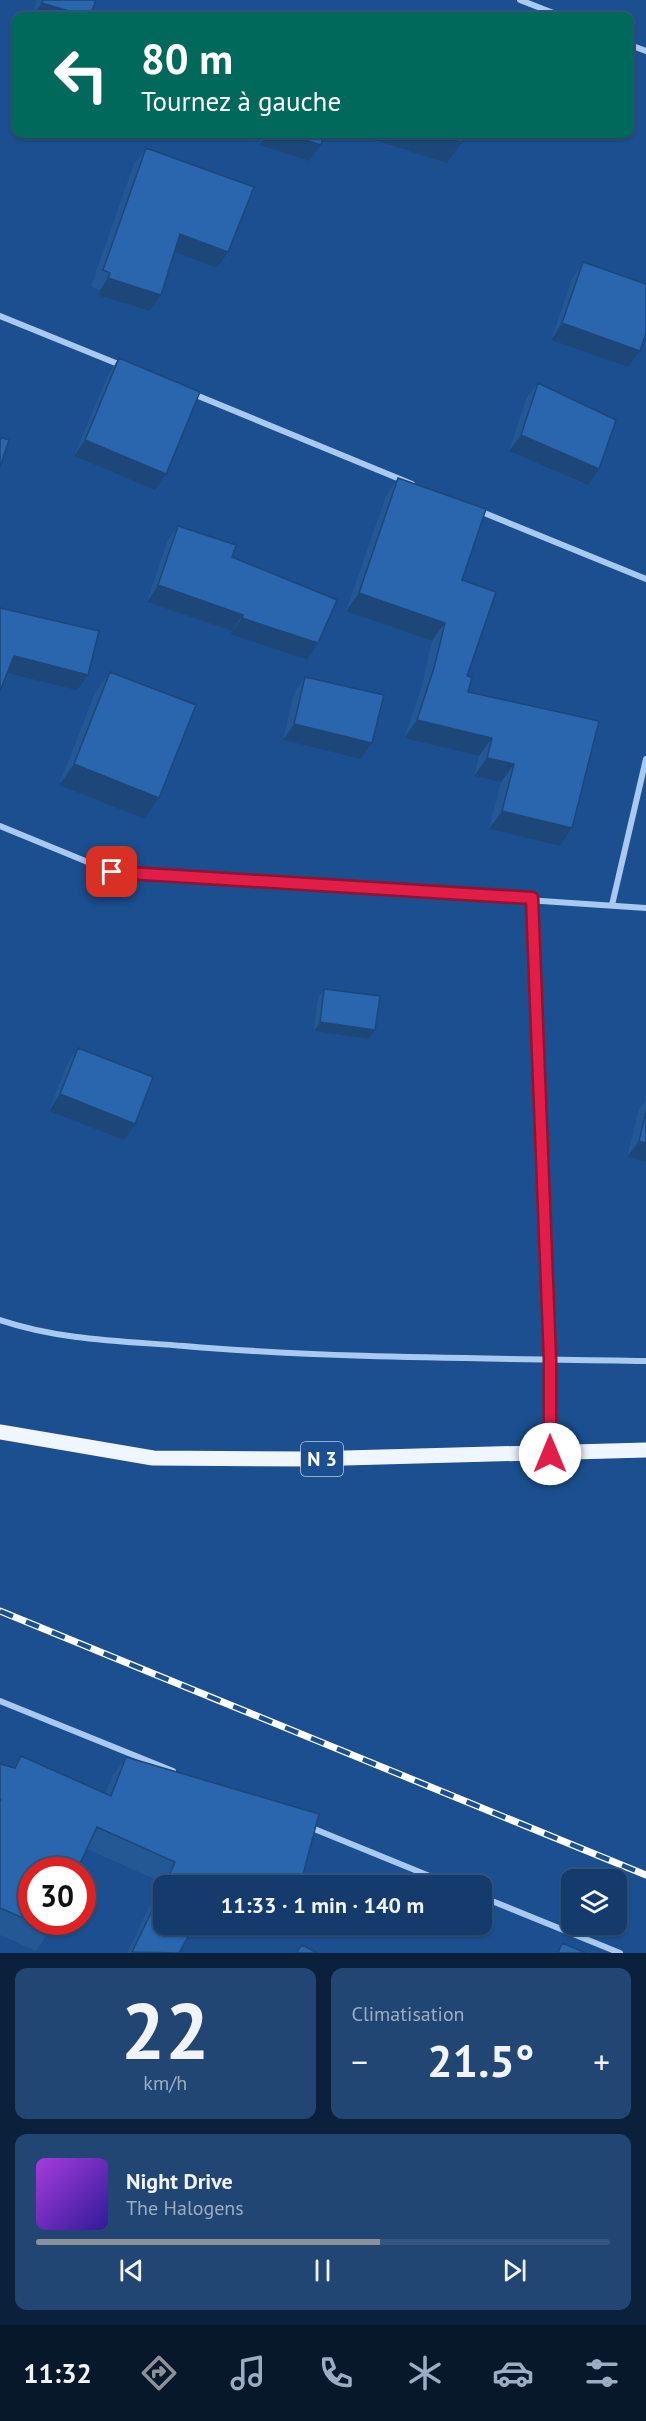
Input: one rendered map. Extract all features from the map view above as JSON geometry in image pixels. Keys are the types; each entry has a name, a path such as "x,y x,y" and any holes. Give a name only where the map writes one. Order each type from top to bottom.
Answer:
{"main road":[{"name":"N 3","path":"0,1432 153,1458 308,1459 646,1450"}],"street":[{"path":"520,0 551,12"},
{"path":"0,315 131,369"},
{"path":"186,391 416,485"},
{"path":"471,507 646,579"},
{"path":"612,905 646,759"},
{"path":"0,826 112,872 532,898 646,908"},
{"path":"532,898 550,1359 550,1454"},
{"path":"0,1320 18,1326 93,1339 289,1354 646,1361"},
{"path":"0,1701 177,1773"},
{"path":"299,1822 427,1875"},
{"path":"492,1901 620,1953"}],"building":[{"path":"43,0 96,0 92,12 72,12 42,3"},
{"path":"299,138 323,138 321,145"},
{"path":"449,138 464,138 462,142"},
{"path":"146,148 254,187 228,252 180,234 161,295 108,278 110,273 103,270"},
{"path":"583,262 646,284 646,333 640,351 562,323"},
{"path":"119,358 200,392 166,474 85,440"},
{"path":"538,383 616,420 599,469 521,435"},
{"path":"0,437 9,440 0,467"},
{"path":"398,478 486,509 462,580 496,592 467,676 472,677 468,692 599,721 572,828 502,811 514,764 487,758 492,738 417,720 434,668 445,623 359,593"},
{"path":"178,526 236,545 232,557 337,600 318,643 242,618 243,615 158,585"},
{"path":"0,608 99,631 88,675 14,656 0,691"},
{"path":"110,672 196,705 159,798 74,764"},
{"path":"305,677 384,695 372,743 294,724"},
{"path":"324,989 380,996 375,1030 320,1022"},
{"path":"78,1048 153,1077 135,1124 60,1094"},
{"path":"646,1112 646,1143 639,1141"},
{"path":"21,1756 111,1796 126,1757 319,1814 303,1875 169,1875 175,1862 97,1827 83,1857 18,1857 18,1916 0,1908 0,1764 15,1768"},
{"path":"153,1909 153,1935 189,1935 179,1953 132,1952"},
{"path":"562,1943 586,1953 558,1953"},
{"path":"302,1945 317,1953 296,1953"}],"railway":[{"path":"0,1611 646,1875"}],"route":[{"path":"112,872 532,898 550,1359 550,1454"}]}
